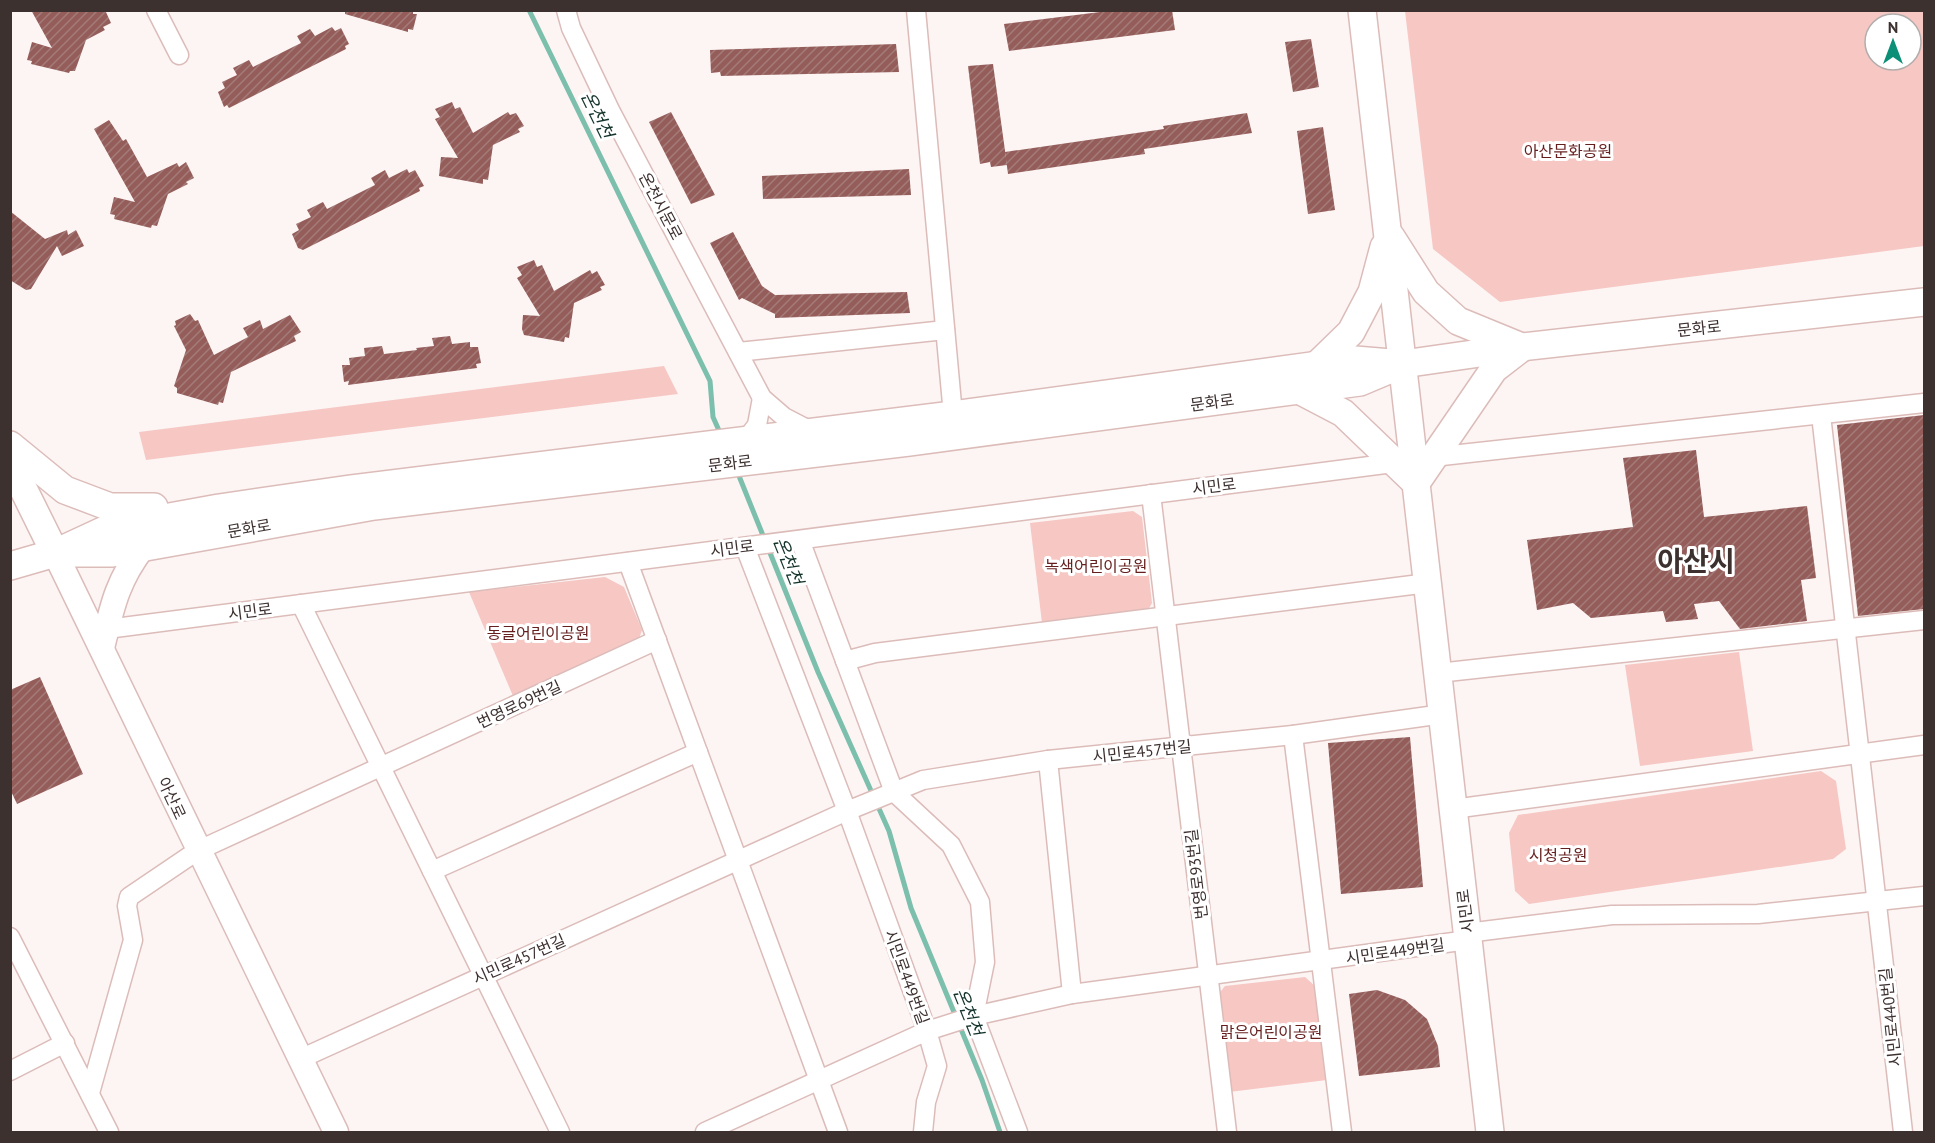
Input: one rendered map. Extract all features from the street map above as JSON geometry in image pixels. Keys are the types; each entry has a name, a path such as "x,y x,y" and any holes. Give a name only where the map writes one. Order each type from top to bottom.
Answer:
{"main road":[{"name":"시민로","path":"1362,10 1490,1132"},
{"path":"1299,390 1343,413 1416,483 1494,369 1522,347 1458,321 1426,292 1388,231"},
{"path":"1317,365 1351,332 1357,322 1372,292 1388,231"},
{"name":"문화로","path":"758,441 1355,360 1403,364 1522,347 1924,302"},
{"name":"문화로","path":"758,441 909,442 1360,382 1403,364"},
{"path":"711,455 758,441"},
{"path":"10,446 65,490 110,507 219,507"},
{"name":"문화로","path":"10,566 55,553 109,528 219,507 711,455"},
{"name":"문화로","path":"55,553 112,553 374,506 711,455"},
{"name":"아산로","path":"10,462 55,553"}],"street":[{"path":"156,10 179,55"},
{"name":"온천시문로","path":"566,10 571,28 612,112 762,398"},
{"path":"916,10 953,415"},
{"path":"738,352 945,330"},
{"path":"762,398 784,417 814,432"},
{"path":"758,441 762,398"},
{"path":"1433,457 1924,403"},
{"name":"시민로440번길","path":"1821,415 1903,1132"},
{"name":"시민로","path":"105,639 301,604 1393,463"},
{"name":"번영로93번길","path":"1151,494 1227,1132"},
{"path":"800,540 894,792 951,845 980,902 985,962 974,1017 1018,1132"},
{"path":"105,639 124,572 143,547"},
{"path":"745,547 847,812"},
{"name":"아산로","path":"55,553 105,639 197,851 336,1132"},
{"path":"628,562 838,1132"},
{"path":"844,661 875,653 1428,583"},
{"path":"301,604 560,1132"},
{"path":"1438,673 1924,620"},
{"name":"번영로69번길","path":"90,1093 133,940 127,906 129,897 197,851 657,640"},
{"name":"시민로457번길","path":"300,1059 847,812 923,780 1048,760 1293,735 1443,714"},
{"name":"시민로449번길","path":"1293,735 1322,962"},
{"path":"1453,809 1924,745"},
{"path":"432,872 698,752"},
{"path":"1048,760 1072,994"},
{"name":"시민로449번길","path":"847,812 927,1031"},
{"name":"시민로449번길","path":"705,1132 927,1031 974,1017 1072,994 1322,962 1612,915 1758,914 1924,896"},
{"path":"10,937 109,1132"},
{"path":"1322,962 1342,1132"},
{"path":"923,1132 926,1101 937,1066 927,1031"},
{"path":"10,1071 65,1043"},
{"path":"91,1132 99,1112"}],"green space":[{"name":"아산문화공원","path":"1405,11 1924,11 1924,246 1500,302 1433,249"},
{"path":"664,366 678,394 146,460 139,432"},
{"name":"녹색어린이공원","path":"1133,511 1142,517 1152,603 1148,610 1042,623 1030,523"},
{"name":"동글어린이공원","path":"605,577 624,587 642,630 638,642 513,696 469,592"},
{"path":"1739,652 1753,751 1640,766 1625,665"},
{"name":"시청공원","path":"1821,771 1836,781 1846,849 1833,859 1529,904 1515,891 1509,833 1518,815"},
{"name":"맑은어린이공원","path":"1305,977 1315,986 1327,1080 1229,1092 1217,996 1225,986"}],"building":[{"path":"31,10 105,10 111,23 103,27 105,30 86,40 75,71 69,73 31,64 32,61 27,60 32,42 52,48"},
{"path":"345,10 413,10 413,14 417,14 413,30 408,29 408,32 345,14"},
{"path":"1116,10 1172,10 1175,30 1009,51 1004,24"},
{"path":"332,27 335,31 341,28 349,44 345,46 346,49 229,108 227,105 224,107 218,92 225,88 222,82 237,75 233,68 249,60 253,67 301,43 297,36 310,29 315,36"},
{"path":"1311,39 1319,87 1293,92 1285,42"},
{"path":"896,44 899,72 721,76 720,72 711,73 710,50"},
{"path":"993,64 1007,165 991,167 990,162 980,164 968,66"},
{"path":"452,102 455,109 460,107 473,133 508,112 510,115 516,113 524,126 518,129 520,132 493,145 488,180 483,179 483,184 439,176 441,157 458,158 435,119 440,117 435,109"},
{"path":"671,112 715,195 691,204 649,122"},
{"path":"1247,113 1252,133 1144,149 1145,154 1008,174 1005,152 1164,129 1163,126"},
{"path":"109,120 123,141 126,139 147,177 177,163 179,167 186,162 194,178 186,182 188,184 168,194 157,226 152,225 151,228 114,219 115,215 110,214 114,197 135,202 94,129"},
{"path":"1323,127 1335,210 1308,214 1297,131"},
{"path":"407,169 409,173 415,170 424,186 419,188 420,191 303,250 298,248 292,234 299,230 296,224 311,217 307,210 323,202 327,209 375,185 371,178 385,170 389,178"},
{"path":"909,169 911,195 763,199 762,176"},
{"path":"10,211 45,239 67,230 68,235 76,230 84,246 62,256 57,246 31,289 26,290 10,280"},
{"path":"733,232 762,286 775,295 907,292 910,313 775,318 775,314 742,298 739,300 710,243"},
{"path":"534,260 537,267 542,265 554,291 590,270 592,274 597,271 605,285 600,287 602,290 574,303 569,338 565,337 564,342 524,335 523,315 540,316 517,278 522,275 517,267"},
{"path":"190,314 195,321 198,320 214,355 248,337 243,328 260,320 263,329 290,315 301,332 294,336 296,341 231,372 223,403 219,402 218,405 177,393 177,388 174,386 186,350 174,326 175,321"},
{"path":"450,336 452,344 470,342 470,347 478,347 481,363 476,364 477,368 348,385 349,381 344,382 342,365 350,365 349,358 365,356 364,348 382,346 384,354 417,350 416,348 434,346 432,338"},
{"path":"1924,415 1924,609 1858,616 1837,425"},
{"path":"1696,450 1704,517 1807,506 1816,578 1801,580 1807,621 1740,629 1719,601 1694,604 1698,619 1666,622 1663,611 1591,618 1573,603 1537,610 1527,540 1633,527 1623,458"},
{"path":"40,677 83,774 17,804 10,789 10,690"},
{"path":"1410,737 1423,887 1341,894 1328,743"},
{"path":"1377,990 1405,1000 1427,1019 1438,1046 1440,1067 1359,1076 1349,994"}],"waterway":[{"name":"온천천","path":"529,10 710,381 713,417 721,435"},
{"name":"온천천","path":"737,471 818,672 889,831 911,908 982,1080 1000,1132"}],"district":[{"name":"아산시","path":"1696,561"}]}
